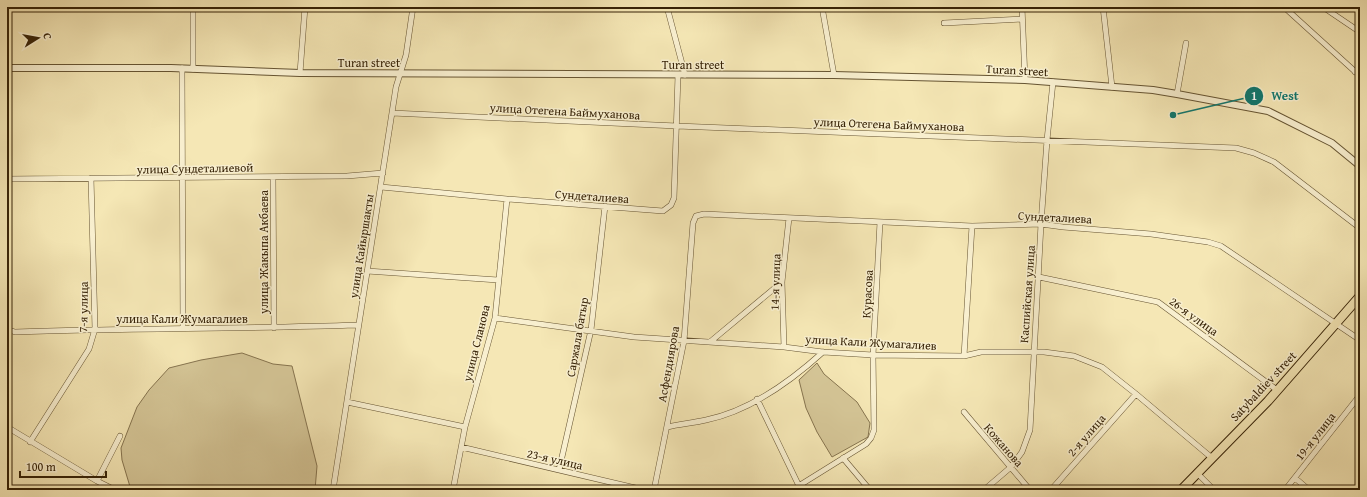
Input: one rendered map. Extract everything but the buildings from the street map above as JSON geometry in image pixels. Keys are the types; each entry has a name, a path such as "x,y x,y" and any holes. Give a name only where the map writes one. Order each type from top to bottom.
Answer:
{"main road":[{"name":"Satybaldiev street","path":"1180,490 1278,390 1360,296"}],"street":[{"path":"192,69 193,7"},
{"path":"300,73 305,7"},
{"name":"улица Кайыршакты","path":"333,490 396,87 406,55 413,7"},
{"name":"Сундеталиева","path":"381,187 506,199 663,211 671,205 674,198 677,126 682,75 667,7"},
{"path":"822,7 834,75"},
{"path":"1022,7 1025,80"},
{"path":"1103,7 1112,87"},
{"path":"1284,7 1360,76"},
{"path":"1323,7 1360,32"},
{"path":"944,23 1022,19"},
{"path":"1177,94 1186,43"},
{"path":"1355,72 1360,65"},
{"name":"Turan street","path":"7,68 182,68 300,73 834,75 1053,82 1177,94 1268,111 1332,143 1360,166"},
{"path":"182,68 183,328"},
{"name":"Каспийская улица","path":"984,490 1011,467 1022,452 1030,430 1041,224 1053,82"},
{"name":"улица Отегена Баймуханова","path":"392,113 1236,148 1254,153 1274,162 1360,228"},
{"name":"улица Сундеталиевой","path":"7,179 347,176 383,173"},
{"name":"улица Жакыпа Акбаева","path":"273,177 274,328"},
{"name":"7-я улица","path":"30,442 90,349 95,329 91,178"},
{"name":"улица Сланова","path":"453,490 465,427 495,318 506,199"},
{"name":"Саржала батыр","path":"559,470 591,330 605,206"},
{"name":"Сундеталиева","path":"696,216 704,214 972,226 1041,224 1151,234 1208,242 1221,246 1360,340"},
{"name":"Асфендиярова","path":"654,490 684,341 693,223 696,216"},
{"name":"14-я улица","path":"784,348 782,282 789,218"},
{"name":"Курасова","path":"843,458 866,444 871,438 874,430 873,355 880,222"},
{"path":"964,356 972,226"},
{"path":"367,271 498,280"},
{"name":"26-я улица","path":"1039,277 1158,302 1278,390"},
{"path":"710,342 782,282"},
{"name":"улица Кали Жумагалиев","path":"495,318 634,337 823,352 873,355 964,356 981,352 1044,352 1074,356 1102,367 1212,458"},
{"name":"улица Кали Жумагалиев","path":"7,326 9,330 15,332 95,329 274,328 358,325"},
{"path":"667,426 707,420 740,409 786,383 823,352"},
{"name":"2-я улица","path":"1051,490 1136,394"},
{"name":"19-я улица","path":"1285,490 1360,395"},
{"path":"757,400 799,486"},
{"path":"347,402 465,427"},
{"name":"Кожанова","path":"964,412 1003,460 1011,467 1030,490"},
{"path":"7,428 115,490"},
{"path":"97,481 120,436"},
{"name":"23-я улица","path":"462,447 644,490"},
{"path":"792,490 843,458 870,490"},
{"path":"1197,473 1214,490"},
{"path":"1295,478 1309,490"}],"shaded area":[{"path":"242,353 273,364 292,366 317,466 315,490 131,490 122,460 121,448 137,407 149,390 169,368 201,360"},
{"path":"817,363 824,374 857,402 870,423 868,437 832,457 817,432 806,408 799,380"}],"place":[{"name":"West","path":"1173,115"}]}
